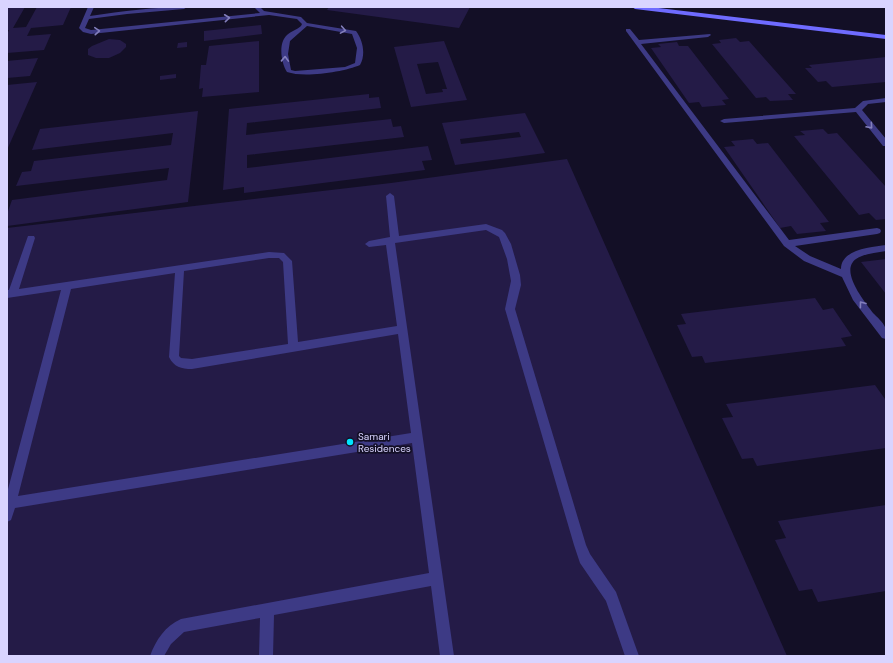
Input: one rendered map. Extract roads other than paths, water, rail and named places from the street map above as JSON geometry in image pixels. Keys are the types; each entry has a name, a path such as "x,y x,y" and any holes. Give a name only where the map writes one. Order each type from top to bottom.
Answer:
{"street":[{"path":"91,7 82,28 85,31 91,32 270,14"},
{"path":"86,18 125,10 184,7"},
{"path":"257,7 262,12 299,18 304,21 305,24 354,32 358,38 360,56 358,64 346,69 295,72 289,71 285,64 286,42 289,37 304,27 305,24"},
{"path":"635,7 886,37"},
{"path":"628,30 787,244 793,250 809,260 845,274"},
{"path":"638,42 708,35"},
{"path":"858,110 862,104 866,102 886,100"},
{"path":"724,121 858,110"},
{"path":"858,110 886,144"},
{"path":"390,196 393,240 403,329 447,656"},
{"path":"369,244 486,227 495,229 502,235 516,277 516,285 510,299 512,319 580,545 585,558 611,597 632,656"},
{"path":"787,244 877,231"},
{"path":"31,238 10,294 269,255 280,255 287,261 293,346"},
{"path":"886,248 858,254 850,258 846,265 845,274 854,293 886,335"},
{"path":"180,269 174,357 180,364 192,364 293,346 403,329"},
{"path":"7,516 67,286"},
{"path":"11,503 417,437"},
{"path":"157,656 168,636 181,626 437,578"},
{"path":"266,656 267,609"}],"place":[{"name":"Samari Residences","path":"350,442"}]}
